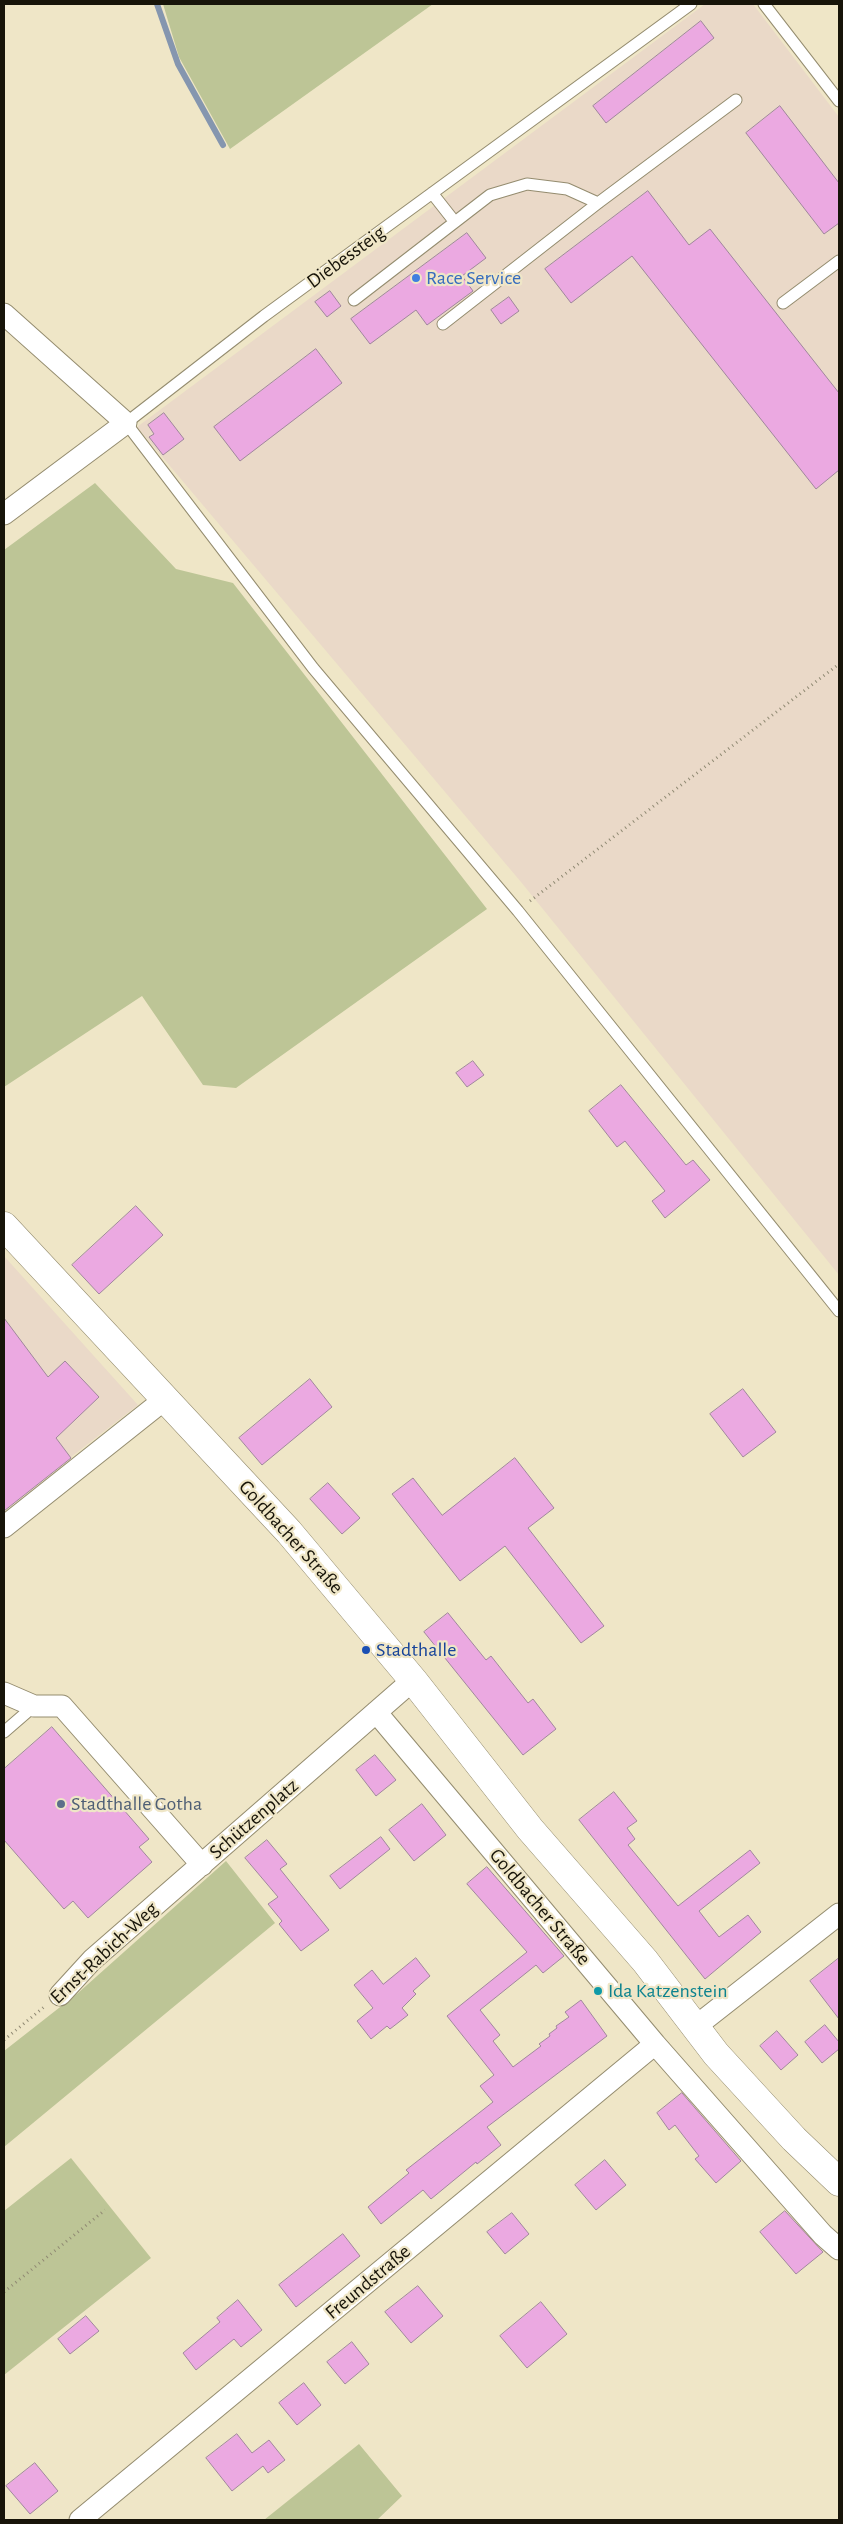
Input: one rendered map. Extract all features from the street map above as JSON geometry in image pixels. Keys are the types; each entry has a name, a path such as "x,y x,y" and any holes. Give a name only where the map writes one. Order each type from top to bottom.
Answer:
{"main road":[{"name":"Goldbacher Straße","path":"4,1226 289,1532 413,1680 530,1829 645,1961 716,2054 794,2139 839,2182"}],"street":[{"path":"4,314 126,422"},
{"name":"Diebessteig","path":"4,514 126,422"},
{"path":"4,1527 165,1399"},
{"path":"376,1712 413,1680"},
{"name":"Schützenplatz","path":"4,1693 34,1706 62,1706 202,1865 376,1712"},
{"name":"Goldbacher Straße","path":"376,1712 656,2044 823,2235 839,2249"},
{"name":"Ernst-Rabich-Weg","path":"60,1995 92,1960 202,1865"},
{"path":"695,2027 839,1914"},
{"name":"Freundstraße","path":"80,2520 656,2044"}],"lane":[{"name":"Diebessteig","path":"126,422 264,316 691,4"},
{"path":"764,4 839,101"},
{"path":"443,324 598,203 736,100"},
{"path":"354,300 490,195 527,184 567,189 598,203"},
{"path":"432,193 454,221"},
{"path":"783,303 839,260"},
{"path":"126,422 313,668 518,911 839,1311"},
{"path":"4,1732 34,1706"}],"path":[{"path":"518,911 839,664"},
{"name":"Ernst-Rabich-Weg","path":"4,2040 60,1995"},
{"path":"4,2292 105,2210"}],"shaded area":[{"path":"705,4 753,4 839,117 839,1275 521,882 137,427"},
{"path":"4,1256 138,1405 4,1509"}],"green space":[{"path":"163,4 433,4 230,149 179,57"},
{"path":"95,483 176,569 233,583 487,909 236,1088 203,1085 142,996 4,1087 4,550"},
{"path":"226,1861 275,1923 4,2147 4,2051 78,1993"},
{"path":"71,2158 151,2258 4,2375 4,2211"},
{"path":"359,2444 402,2496 377,2520 264,2520"}],"building":[{"path":"701,21 714,38 606,123 593,106"},
{"path":"780,106 839,183 839,223 824,234 746,133"},
{"path":"648,191 689,245 710,229 839,393 839,470 816,489 632,256 571,303 545,269"},
{"path":"467,233 486,258 462,276 473,291 427,325 416,310 370,344 351,319"},
{"path":"330,291 341,306 327,317 315,302"},
{"path":"509,297 519,311 501,324 491,310"},
{"path":"316,349 342,383 240,461 214,427"},
{"path":"164,413 184,439 163,455 149,437 154,434 148,425"},
{"path":"473,1061 484,1075 467,1087 456,1073"},
{"path":"621,1085 686,1165 693,1160 710,1180 665,1218 652,1201 665,1191 625,1141 617,1147 589,1111"},
{"path":"136,1206 163,1235 99,1294 72,1265"},
{"path":"4,1318 48,1377 65,1361 99,1397 56,1438 71,1458 4,1511"},
{"path":"310,1379 332,1407 262,1465 239,1438"},
{"path":"743,1389 776,1432 743,1457 710,1414"},
{"path":"515,1458 554,1508 528,1528 604,1626 581,1643 505,1546 460,1581 392,1494 413,1478 442,1515"},
{"path":"328,1483 360,1518 342,1534 310,1499"},
{"path":"448,1613 486,1660 491,1656 528,1703 533,1699 556,1729 523,1755 424,1632"},
{"name":"Stadthalle Gotha","path":"52,1727 149,1839 139,1847 152,1862 88,1918 73,1901 64,1909 4,1840 4,1769"},
{"path":"375,1755 396,1780 376,1796 356,1770"},
{"path":"614,1792 637,1821 627,1828 635,1839 628,1845 678,1906 750,1850 760,1863 699,1911 719,1937 748,1915 761,1932 705,1979 579,1820"},
{"path":"422,1804 446,1835 414,1861 389,1830"},
{"path":"381,1837 390,1849 340,1889 330,1876"},
{"path":"267,1840 287,1864 280,1869 329,1930 301,1951 279,1924 282,1921 268,1904 278,1897 245,1858"},
{"path":"487,1867 564,1956 543,1973 536,1965 480,2010 500,2035 493,2041 513,2067 541,2046 539,2044 550,2036 549,2034 557,2028 556,2026 569,2017 565,2012 581,2000 607,2036 487,2127 501,2145 477,2164 476,2162 431,2199 423,2190 381,2224 368,2207 409,2173 406,2170 493,2102 480,2086 494,2075 447,2016 527,1952 467,1884"},
{"path":"416,1958 430,1976 413,1991 416,1994 402,2008 408,2015 390,2029 387,2026 371,2039 357,2021 373,2008 354,1985 372,1970 383,1984"},
{"path":"839,1958 839,2019 810,1981"},
{"path":"825,2025 839,2042 839,2049 822,2063 805,2042"},
{"path":"777,2031 798,2055 781,2070 760,2046"},
{"path":"682,2093 741,2161 716,2183 695,2159 699,2156 675,2125 669,2130 657,2113"},
{"path":"605,2160 626,2185 596,2210 575,2185"},
{"path":"785,2211 823,2252 796,2274 760,2232"},
{"path":"512,2213 529,2234 505,2254 487,2232"},
{"path":"343,2234 360,2256 296,2307 279,2285"},
{"path":"418,2286 443,2316 411,2343 385,2312"},
{"path":"238,2300 262,2330 241,2347 234,2339 196,2370 183,2353 220,2322 217,2318"},
{"path":"541,2302 567,2334 527,2368 500,2336"},
{"path":"86,2316 99,2331 70,2354 58,2339"},
{"path":"352,2342 369,2364 345,2384 327,2362"},
{"path":"304,2383 321,2405 297,2425 279,2403"},
{"path":"237,2434 252,2453 269,2440 285,2460 268,2473 263,2466 232,2491 206,2458"},
{"path":"35,2463 58,2491 30,2514 6,2486"}],"waterway":[{"path":"157,4 178,64 223,145"}],"place":[{"name":"Race Service","path":"416,278"},
{"name":"Stadthalle","path":"366,1650"},
{"name":"Stadthalle Gotha","path":"61,1804"},
{"name":"Ida Katzenstein","path":"598,1991"}]}
